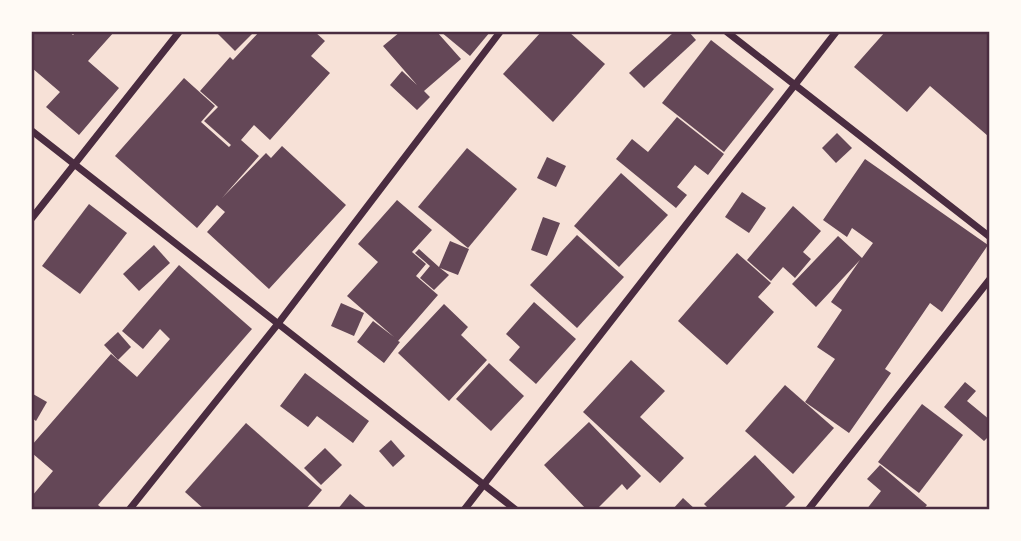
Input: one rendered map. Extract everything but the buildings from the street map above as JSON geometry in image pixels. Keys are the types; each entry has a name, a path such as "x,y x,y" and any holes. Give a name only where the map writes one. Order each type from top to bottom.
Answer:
{"street":[{"path":"32,218 179,32"},
{"path":"130,509 277,325 500,32"},
{"path":"727,32 989,236"},
{"path":"464,509 836,32"},
{"path":"32,131 516,509"},
{"path":"808,509 989,279"}]}
